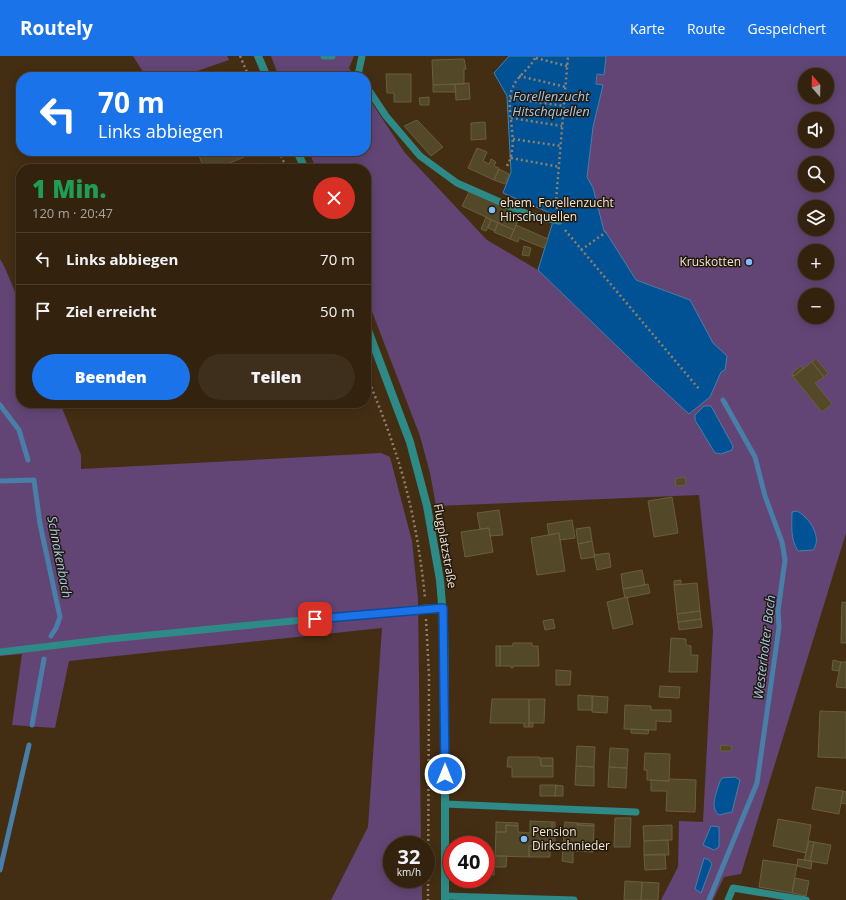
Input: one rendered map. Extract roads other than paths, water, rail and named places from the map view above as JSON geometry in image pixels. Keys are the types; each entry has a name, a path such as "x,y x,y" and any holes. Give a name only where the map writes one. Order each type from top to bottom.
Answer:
{"street":[{"path":"258,56 265,72"},
{"name":"Flugplatzstraße","path":"371,338 410,442 434,539 443,608 446,804 445,898"}],"lane":[{"path":"324,56 332,56"},
{"path":"359,72 362,56"},
{"path":"371,94 386,116 420,156 451,178 532,216 559,221"},
{"path":"0,652 109,639 426,608 443,608"},
{"path":"446,804 636,812"},
{"path":"728,900 733,888 806,900"},
{"path":"445,898 574,900"}],"water":[{"name":"Forellenzucht Hitschquellen","path":"509,56 606,56 604,75 597,74 596,84 603,85 593,127 587,177 593,188 604,231 636,280 690,300 713,343 727,356 725,370 721,372 710,397 689,414 538,270 555,215 503,193 511,172 507,96 494,73"},
{"path":"704,406 711,406 733,446 732,450 721,454 715,453 695,420 695,415"},
{"path":"797,511 806,518 813,528 816,545 813,550 798,551 795,546 792,532 792,512"},
{"path":"735,777 740,780 732,812 719,815 716,812 714,804 720,781 722,778"},
{"path":"711,826 719,827 719,847 714,850 703,845"},
{"path":"704,858 709,860 712,864 701,893 695,889"}],"waterway":[{"name":"Westerholter Bach","path":"709,900 757,783 779,627 778,611 785,560 782,542 765,496 755,457 723,400"},
{"name":"Schnakenbach","path":"0,405 19,430 28,460"},
{"name":"Schnakenbach","path":"0,481 34,480 40,524 60,617 51,636"},
{"name":"Schnakenbach","path":"32,725 44,659"},
{"name":"Schnakenbach","path":"0,870 29,745"}],"place":[{"name":"ehem. Forellenzucht Hirschquellen","path":"492,210"},
{"name":"Kruskotten","path":"749,262"},
{"name":"Pension Dirkschnieder","path":"524,839"}]}
